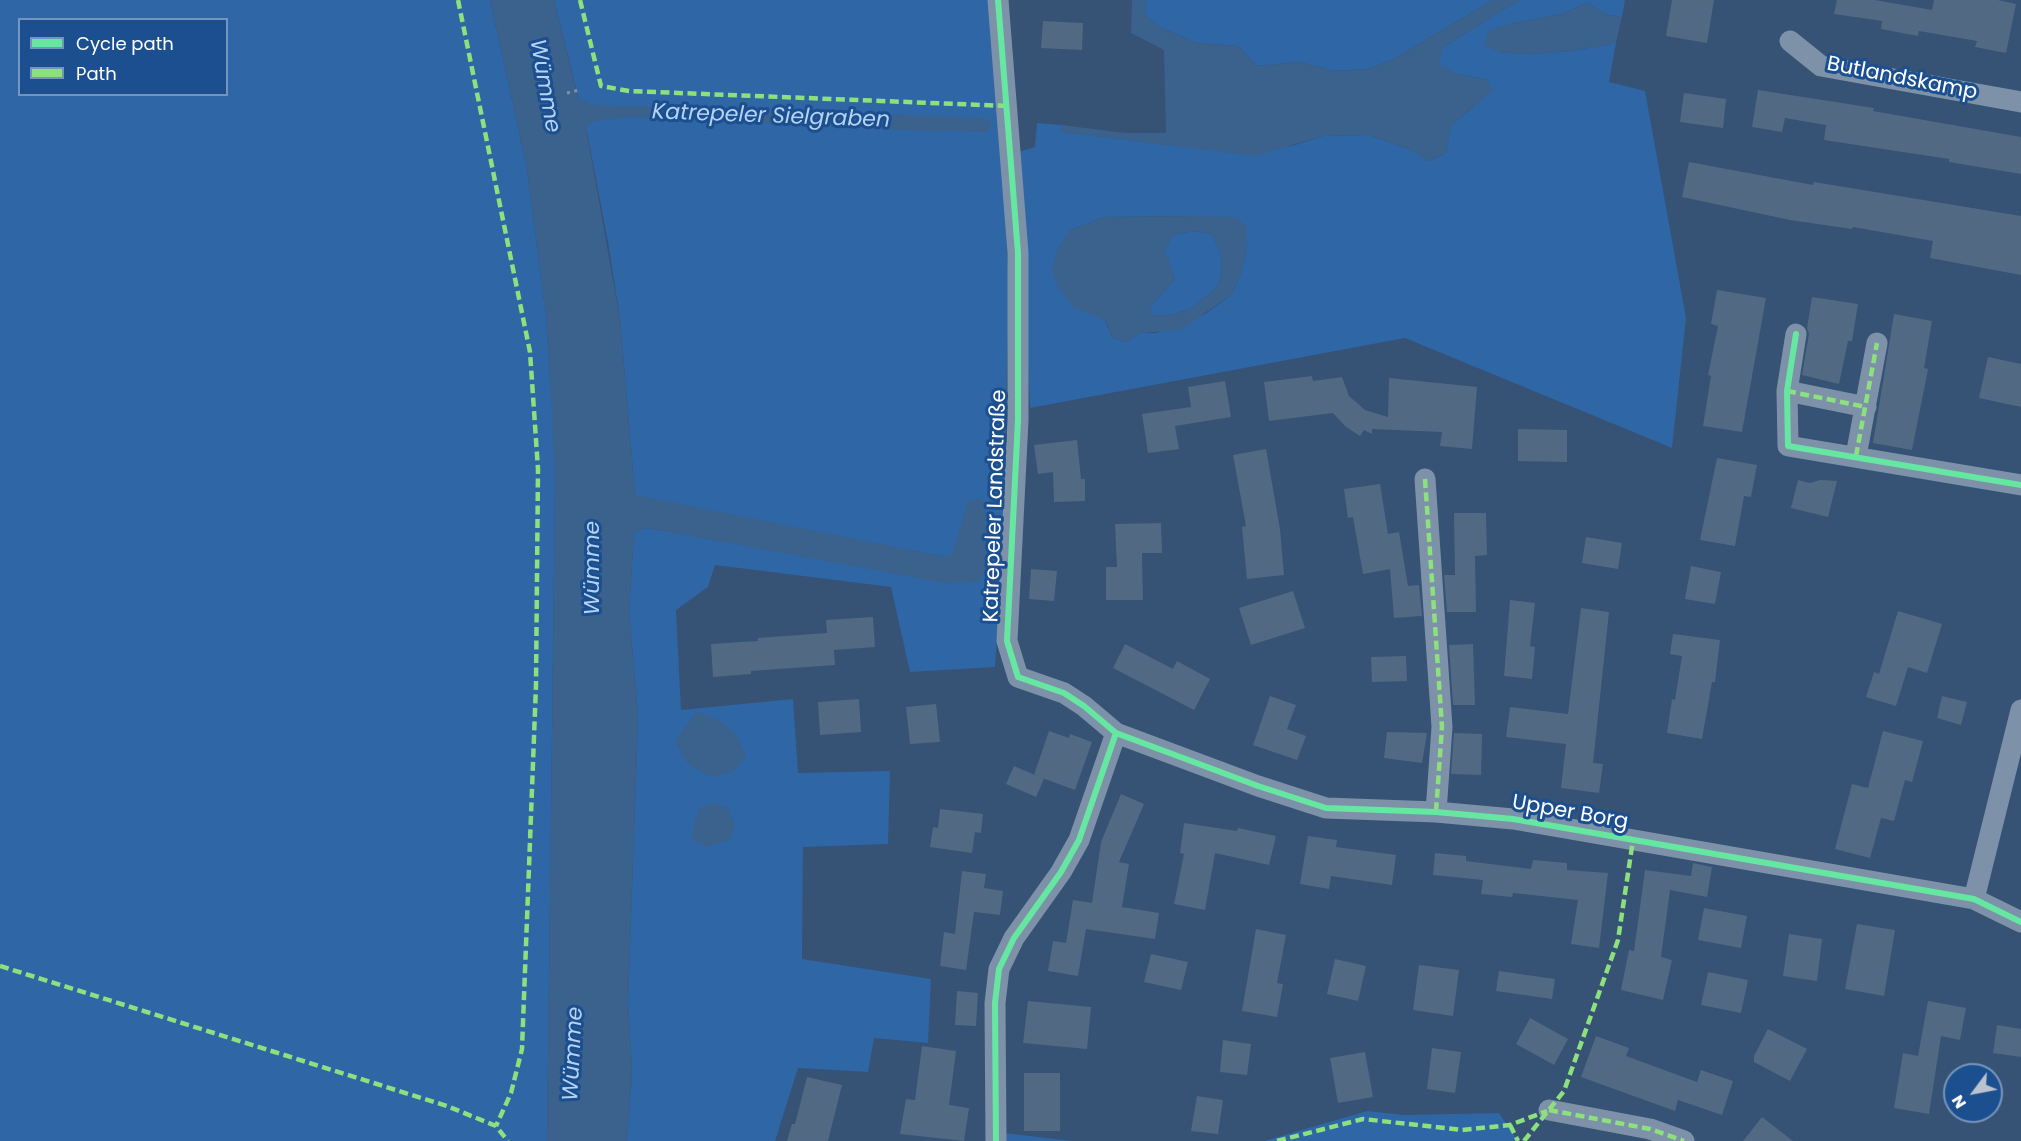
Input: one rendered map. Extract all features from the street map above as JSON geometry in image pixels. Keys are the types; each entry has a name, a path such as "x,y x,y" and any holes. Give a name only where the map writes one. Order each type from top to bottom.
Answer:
{"street":[{"name":"Katrepeler Landstraße","path":"998,0 1018,253 1018,420 1007,641 1018,677 1064,693 1084,706 1116,733"},
{"name":"Butlandskamp","path":"1790,41 1821,66 2021,102"},
{"path":"1796,334 1787,391 1788,446 2021,485"},
{"path":"1856,456 1877,344"},
{"path":"1787,391 1866,407"},
{"path":"1425,479 1442,727 1436,812"},
{"path":"1974,899 2021,710"},
{"name":"Upper Borg","path":"1116,733 1258,786 1326,808 1436,812 1513,819 1974,899 2021,922"},
{"path":"996,1141 995,1003 999,969 1014,938 1061,872 1079,840 1116,733"},
{"path":"1549,1110 1650,1129 1684,1141"}],"path":[{"path":"567,93 579,90"}],"shaded area":[{"path":"0,0 490,0 527,168 546,316 551,391 635,495 620,319 609,248 588,137 554,0 989,0 1000,112 1009,294 1002,566 995,667 910,672 891,587 715,565 708,587 676,610 681,710 793,699 798,773 890,771 888,844 803,847 802,959 931,979 928,1043 874,1038 868,1072 798,1068 775,1141 627,1141 632,1073 628,1003 638,715 629,613 634,531 648,528 750,546 985,565 644,498 555,488 547,1141 0,1141"},
{"path":"1146,0 1493,0 1392,60 1368,69 1335,71 1299,62 1257,66 1238,46 1196,43 1158,26 1145,15"},
{"path":"1519,0 1625,0 1622,17 1608,15 1587,3 1561,14 1510,24 1499,52 1526,54 1571,51 1616,43 1609,82 1645,91 1686,318 1672,448 1405,338 1030,408 1018,152 1035,147 1037,123 1062,125 1062,132 1196,148 1292,146 1323,136 1369,135 1411,150 1429,161 1446,153 1451,125 1473,107 1488,80 1457,74 1438,65 1443,47","holes":["1195,216 1247,246 1241,273 1231,295 1205,314 1156,333 1140,333 1125,342 1112,337 1069,231 1104,217"]},
{"path":"1194,231 1212,234 1220,251 1222,270 1218,286 1191,309 1167,316 1151,315 1150,307 1175,279 1164,250 1173,235"},
{"path":"1367,1111 1405,1115 1499,1113 1518,1141 1264,1141"},
{"path":"1004,1133 1072,1141 1003,1141"}],"water":[{"path":"490,0 554,0 578,98 593,105 984,118 991,122 990,129 985,132 630,117 593,121 586,128 620,319 635,495 945,557 953,553 968,501 979,498 986,504 985,573 977,582 945,583 648,528 634,532 629,613 638,715 628,1003 632,1073 627,1141 547,1141 555,487 551,392 546,316 527,168"},
{"path":"1132,0 1146,0 1145,15 1158,26 1196,43 1238,46 1257,66 1299,62 1335,71 1368,69 1392,60 1493,0 1519,0 1443,47 1439,65 1457,74 1488,80 1492,91 1451,125 1446,153 1428,161 1411,150 1369,135 1323,136 1256,156 1061,132 1062,125 1125,133 1166,133 1164,50 1131,33"},
{"path":"1587,3 1608,15 1622,17 1616,43 1571,51 1526,54 1499,52 1484,45 1490,30 1561,14"},
{"path":"1104,217 1235,217 1246,226 1247,246 1241,273 1231,295 1180,330 1140,333 1125,342 1112,337 1106,321 1073,307 1057,286 1052,269 1058,248 1069,231","holes":["1194,231 1212,234 1220,251 1222,270 1218,286 1191,309 1167,316 1152,315 1150,307 1175,279 1165,250 1173,235"]},
{"path":"696,712 718,719 736,735 746,756 733,772 711,777 688,764 675,742"},
{"path":"714,803 728,808 735,826 729,840 706,847 692,840 694,823 700,808"}],"building":[{"path":"1672,0 1714,0 1707,43 1666,36"},
{"path":"1837,0 1875,0 1932,10 1934,0 1998,0 2016,4 2006,53 1975,47 1977,41 1919,31 1918,36 1881,29 1882,21 1834,14"},
{"path":"1043,21 1083,23 1082,50 1041,48"},
{"path":"1758,90 1874,108 1873,111 2021,137 2021,174 1949,162 1949,159 1824,140 1826,125 1785,118 1782,132 1752,127"},
{"path":"1684,93 1726,99 1723,128 1680,122"},
{"path":"1689,162 1813,185 1814,182 2021,216 2021,275 1930,258 1933,241 1853,227 1852,229 1790,220 1682,197"},
{"path":"1717,290 1766,298 1742,432 1703,426 1711,376 1708,375 1718,326 1711,324"},
{"path":"1812,297 1858,304 1852,341 1848,341 1839,384 1802,375"},
{"path":"1894,314 1932,321 1924,368 1928,369 1912,450 1873,443"},
{"path":"1988,357 2021,364 2021,407 1979,398"},
{"path":"1312,376 1313,381 1342,377 1349,396 1365,410 1388,417 1389,378 1477,387 1472,449 1440,446 1442,432 1372,429 1372,434 1364,430 1360,436 1345,426 1333,413 1269,421 1264,382"},
{"path":"1225,381 1231,417 1175,426 1179,449 1148,453 1142,414 1191,407 1188,387"},
{"path":"1518,429 1567,430 1567,462 1518,461"},
{"path":"1077,440 1081,479 1085,479 1085,501 1054,502 1053,472 1038,474 1034,445"},
{"path":"1266,449 1280,529 1284,575 1247,579 1242,527 1246,526 1233,455"},
{"path":"1717,458 1757,465 1751,497 1744,496 1735,546 1700,540"},
{"path":"1798,480 1810,483 1820,480 1837,481 1828,517 1791,508"},
{"path":"1380,484 1388,534 1399,532 1408,586 1419,585 1422,616 1394,618 1390,569 1363,574 1353,517 1348,518 1344,489"},
{"path":"1454,513 1486,513 1487,555 1475,556 1476,612 1447,612 1444,575 1455,575"},
{"path":"1161,523 1162,553 1142,553 1143,600 1106,600 1106,567 1117,567 1115,524"},
{"path":"1586,537 1622,543 1618,569 1582,563"},
{"path":"1691,566 1721,572 1715,604 1685,599"},
{"path":"1031,569 1057,571 1054,601 1029,599"},
{"path":"1293,591 1305,628 1251,645 1239,608"},
{"path":"1510,600 1535,603 1530,646 1535,647 1532,679 1504,676"},
{"path":"1581,608 1609,612 1593,763 1603,764 1599,793 1561,788 1566,744 1506,737 1510,707 1568,714"},
{"path":"1898,611 1942,624 1927,673 1908,667 1896,706 1866,697 1874,672 1879,674"},
{"path":"873,617 875,647 834,650 835,665 751,671 751,674 713,677 711,644 827,633 826,620"},
{"path":"1673,634 1720,640 1715,682 1712,682 1702,739 1667,733 1682,656 1670,654"},
{"path":"1125,644 1173,669 1177,661 1210,679 1194,710 1113,668"},
{"path":"1473,644 1475,705 1453,705 1449,645"},
{"path":"1406,656 1407,681 1372,682 1371,657"},
{"path":"1270,696 1296,705 1287,729 1306,736 1297,760 1253,745"},
{"path":"1942,696 1967,702 1961,725 1937,718"},
{"path":"859,699 861,732 820,735 818,702"},
{"path":"936,704 940,742 910,744 906,707"},
{"path":"1049,731 1069,738 1070,734 1092,742 1075,790 1034,775"},
{"path":"1883,731 1923,741 1912,782 1905,780 1894,821 1881,818 1870,858 1835,849 1852,784 1868,788"},
{"path":"1387,732 1427,733 1422,763 1384,758"},
{"path":"1454,733 1482,734 1481,775 1451,774"},
{"path":"1014,766 1044,779 1036,797 1006,784"},
{"path":"1121,794 1144,804 1119,862 1129,864 1122,907 1159,913 1155,939 1086,929 1078,976 1048,971 1053,941 1066,943 1073,900 1092,903 1101,842"},
{"path":"940,809 983,814 981,833 975,832 972,853 930,847 933,827 938,828"},
{"path":"1184,823 1237,831 1238,828 1276,836 1269,865 1215,853 1205,910 1174,904 1184,854 1180,853"},
{"path":"1308,836 1337,840 1336,847 1396,855 1392,885 1331,876 1329,889 1300,884"},
{"path":"1435,853 1466,856 1466,861 1531,869 1533,860 1567,863 1567,870 1608,873 1599,948 1571,944 1578,900 1513,893 1512,897 1481,894 1483,880 1433,875"},
{"path":"1693,863 1712,867 1707,897 1670,890 1661,957 1672,960 1663,1000 1621,990 1629,950 1634,951 1645,870 1691,876"},
{"path":"962,871 986,874 984,888 1003,891 1000,915 974,912 966,970 940,966 944,932 955,934"},
{"path":"1704,908 1747,916 1741,948 1698,940"},
{"path":"1857,924 1895,930 1884,996 1845,989"},
{"path":"1256,929 1286,935 1277,983 1283,984 1277,1017 1242,1011"},
{"path":"1789,934 1822,939 1817,981 1783,976"},
{"path":"1151,954 1188,962 1181,990 1144,982"},
{"path":"1335,959 1366,966 1358,1001 1327,994"},
{"path":"1419,965 1459,970 1453,1016 1413,1010"},
{"path":"1499,971 1555,979 1552,999 1496,991"},
{"path":"1708,972 1748,980 1741,1013 1701,1005"},
{"path":"957,991 978,993 976,1026 955,1025"},
{"path":"1028,1001 1091,1007 1087,1049 1023,1043"},
{"path":"1928,1001 1966,1008 1960,1040 1941,1036 1929,1114 1894,1108 1903,1053 1918,1056"},
{"path":"1530,1018 1568,1039 1554,1065 1516,1044"},
{"path":"1997,1025 2021,1029 2021,1057 1993,1053"},
{"path":"1768,1029 1807,1049 1790,1081 1754,1062 1754,1056"},
{"path":"1596,1036 1629,1048 1626,1056 1697,1082 1701,1070 1733,1081 1722,1115 1678,1100 1675,1111 1581,1077"},
{"path":"1223,1040 1251,1044 1247,1075 1220,1072"},
{"path":"922,1046 956,1051 949,1105 969,1108 964,1141 900,1134 906,1099 915,1100"},
{"path":"1432,1048 1461,1052 1455,1093 1427,1089"},
{"path":"1365,1052 1373,1097 1338,1103 1330,1058"},
{"path":"1024,1073 1060,1073 1060,1131 1024,1131"},
{"path":"807,1077 842,1085 828,1141 787,1141 792,1124 795,1124"},
{"path":"1197,1096 1223,1100 1218,1134 1191,1131"},
{"path":"1762,1117 1793,1141 1743,1141"}],"marked path":[{"path":"458,0 530,352 538,469 536,685 522,1049 511,1093 496,1126"},
{"path":"580,0 601,86 629,91 1008,106"},
{"path":"1856,456 1877,343"},
{"path":"1787,391 1866,407"},
{"path":"1425,479 1442,727 1436,812"},
{"path":"1524,1141 1564,1091 1618,940 1633,840"},
{"path":"0,966 447,1106 496,1126 508,1141"},
{"path":"1549,1110 1650,1129 1684,1141"},
{"path":"1277,1141 1363,1119 1462,1130 1510,1125 1547,1111"},
{"path":"1510,1125 1518,1141"}],"cycle path":[{"path":"998,0 1018,253 1018,420 1007,641 1018,677 1064,693 1084,706 1116,733 1258,786 1326,808 1436,812 1513,819 1974,899 2021,922"},
{"path":"1796,334 1787,391 1788,446 2021,485"},
{"path":"996,1141 995,1003 999,969 1014,938 1061,872 1079,840 1116,733"}],"water label":[{"name":"Wümme","path":"544,86"},
{"name":"Katrepeler Sielgraben","path":"771,117"},
{"name":"Wümme","path":"593,568"},
{"name":"Wümme","path":"574,1054"}]}
